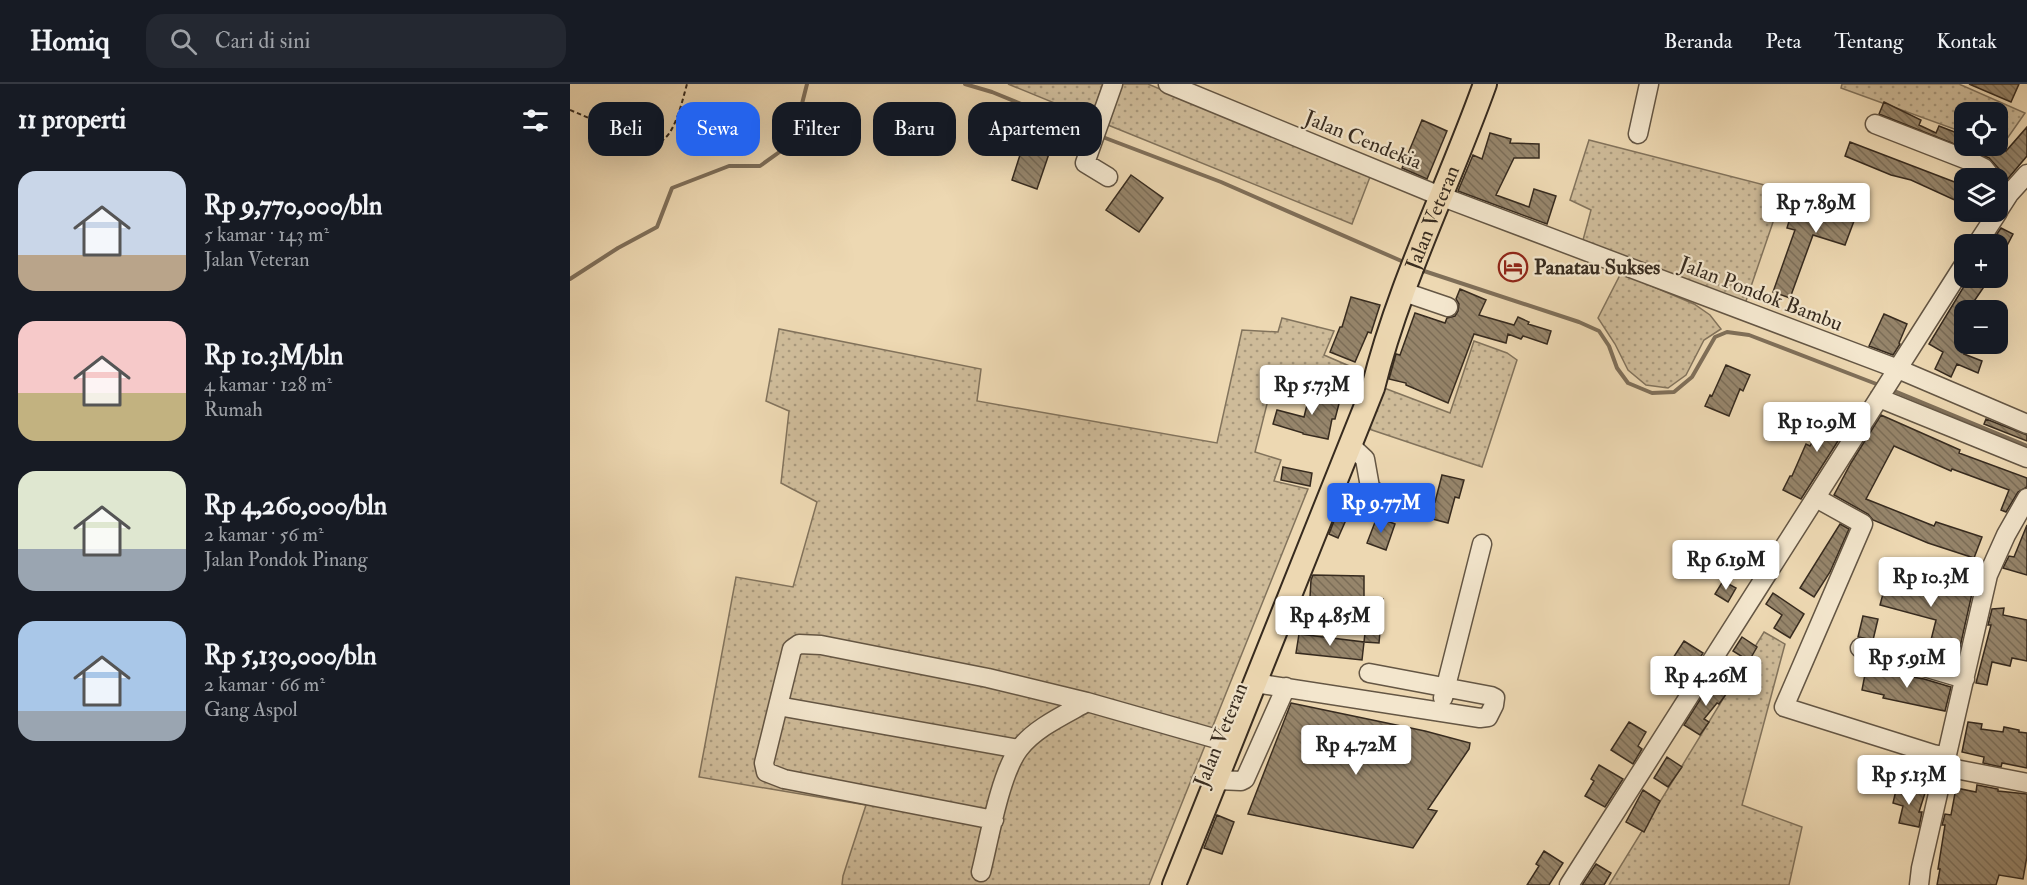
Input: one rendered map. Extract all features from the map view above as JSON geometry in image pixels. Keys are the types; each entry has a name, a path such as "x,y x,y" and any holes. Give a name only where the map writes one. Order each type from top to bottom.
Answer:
{"main road":[{"name":"Jalan Veteran","path":"1161,885 1226,740 1255,683 1284,612 1372,388 1381,354 1405,289 1485,84"},
{"name":"Jalan Veteran","path":"1174,885 1216,780 1226,740 1361,383 1381,354"}],"street":[{"path":"1108,177 1085,164 1113,84"},
{"name":"Jalan Cendekia","path":"1168,84 1440,196"},
{"path":"1638,134 1649,84"},
{"path":"1875,124 1984,168"},
{"path":"2008,186 2027,174"},
{"name":"Jalan Pondok Bambu","path":"1440,196 1894,375 2027,424"},
{"path":"1569,885 1954,280"},
{"path":"1405,289 1448,307"},
{"path":"1880,398 2027,458"},
{"path":"1350,445 1365,459 1370,487 1377,494 1416,506"},
{"path":"1816,498 1863,524 1784,707 1933,754 1946,762 2027,783"},
{"path":"1919,885 1988,575 2006,535 2027,498"},
{"path":"1441,712 1445,687 1482,544"},
{"path":"1284,612 1357,617"},
{"path":"994,820 774,776 766,772 764,763 792,649 799,644 821,645 988,678 1226,740"},
{"path":"1860,648 1965,679"},
{"path":"1255,683 1480,718 1488,717 1494,705 1495,698 1491,696 1369,673"},
{"path":"1216,780 1241,781 1245,779 1286,687"},
{"path":"981,872 1008,770 1019,749 1043,727 1087,702"},
{"path":"778,706 1019,749"}],"path":[{"path":"570,110 650,144 663,141 671,132 687,84"}],"shaded area":[{"path":"1008,84 1103,84 1097,102 1052,102"},
{"path":"1118,84 1148,84 1370,177 1352,224 1103,123"},
{"path":"1842,84 1959,84 2000,102 1954,102 1954,129 1841,88"},
{"path":"2008,106 2025,113 2008,137"},
{"path":"1589,140 1784,190 1745,304 1583,240 1591,210 1570,200"},
{"path":"1621,273 1694,304 1710,315 1721,329 1704,340 1686,375 1668,388 1646,385 1628,370 1598,318"},
{"path":"1282,318 1334,331 1324,355 1354,368 1345,388 1276,368 1255,452 1281,460 1274,481 1308,489 1149,885 842,885 866,805 699,777 736,577 793,587 817,502 781,483 789,411 766,401 779,329 981,369 977,401 1217,443 1242,330 1278,332"},
{"path":"1474,341 1507,353 1517,360 1482,467 1366,428 1384,388 1450,413"},
{"path":"1764,632 1785,644 1742,805 1802,827 1789,885 1609,885"}],"building":[{"path":"1969,84 2019,84 2011,102"},
{"path":"1884,102 1921,120 1919,125 1936,133 1939,126 1954,132 1954,144 1879,114"},
{"path":"1422,120 1447,131 1427,179 1402,168"},
{"path":"2027,127 2027,156 2008,178 2008,168 1998,168 1984,156 2008,156 2008,149"},
{"path":"1490,133 1511,139 1510,143 1539,144 1539,158 1514,158 1496,195 1529,207 1534,189 1556,196 1547,224 1458,191 1473,155 1482,159"},
{"path":"1850,142 1954,182 1954,200 1911,180 1891,175 1845,156"},
{"path":"1020,156 1048,156 1037,189 1012,180"},
{"path":"1131,175 1163,198 1139,232 1106,210"},
{"path":"1834,187 1863,197 1845,245 1813,235 1790,298 1773,292 1795,230 1787,228 1793,208 1824,216"},
{"path":"2001,228 2013,234 2008,244 2008,234 1997,234"},
{"path":"1963,288 1983,288 1975,300 1956,300"},
{"path":"1460,289 1486,300 1479,315 1514,325 1518,317 1529,322 1528,324 1551,331 1547,344 1523,336 1521,339 1508,334 1506,343 1474,334 1448,403 1406,385 1406,383 1389,379 1396,354 1400,355 1415,313 1445,323 1447,318 1455,316 1458,311 1459,304 1456,299"},
{"path":"1351,297 1380,305 1371,333 1368,332 1355,362 1330,352 1340,327 1342,327"},
{"path":"1954,303 1954,354 1964,354 1982,361 1978,373 1957,364 1951,377 1935,369 1943,352 1929,344"},
{"path":"1884,314 1907,324 1900,344 1893,355 1869,346"},
{"path":"1726,365 1750,375 1743,391 1740,389 1729,416 1705,406"},
{"path":"1311,389 1341,396 1335,419 1332,419 1328,439 1273,424 1277,410 1304,417"},
{"path":"1830,407 1852,419 1801,499 1783,490 1806,444 1810,446"},
{"path":"1881,415 1960,450 1959,453 2027,478 2027,487 2018,492 2006,512 2001,510 2009,490 1952,469 1951,471 1894,446 1866,499 1934,526 1936,522 1982,537 1974,558 1928,543 1873,520 1868,514 1834,495"},
{"path":"1986,419 2027,435 2027,441 1984,424"},
{"path":"1283,467 1312,473 1310,486 1281,480"},
{"path":"1442,475 1464,480 1459,498 1455,497 1448,523 1421,516 1427,509 1424,499 1435,502"},
{"path":"1339,508 1349,513 1338,538 1329,534"},
{"path":"1377,517 1395,524 1386,550 1367,543"},
{"path":"1840,524 1849,529 1830,572 1814,597 1800,588"},
{"path":"2027,525 2027,575 2003,568 2009,556 2014,557"},
{"path":"1887,565 1973,589 1956,665 1927,656 1936,620 1880,605 1887,579 1884,578"},
{"path":"1313,575 1364,576 1364,598 1310,597"},
{"path":"1723,581 1736,588 1728,602 1715,594"},
{"path":"1773,593 1804,614 1790,638 1774,628 1782,615 1766,604"},
{"path":"1368,598 1383,599 1379,643 1364,642 1368,618"},
{"path":"2004,608 2003,615 2027,620 2027,661 2012,658 2010,666 1992,662 1987,685 1976,683 1991,625 1988,625 1992,609"},
{"path":"1863,616 1878,619 1873,640 1858,637"},
{"path":"1299,634 1364,642 1362,660 1296,653"},
{"path":"1742,637 1757,647 1749,661 1733,651"},
{"path":"1684,641 1703,653 1684,684 1664,672"},
{"path":"1866,669 1924,679 1951,687 1945,711 1883,698 1884,695 1862,690"},
{"path":"1713,679 1729,690 1704,719 1709,722 1700,735 1684,725"},
{"path":"1291,703 1425,731 1470,743 1469,749 1428,809 1437,811 1413,848 1248,814"},
{"path":"1629,722 1646,732 1638,746 1642,749 1633,764 1611,750"},
{"path":"1968,722 1982,724 1981,729 2003,732 2004,727 2027,733 2027,768 2002,763 2001,767 1983,763 1984,757 1962,752"},
{"path":"1667,757 1682,767 1668,787 1654,778"},
{"path":"1599,765 1623,779 1605,807 1585,796 1594,781 1591,779"},
{"path":"1977,785 1998,789 1998,791 2027,794 2027,856 2023,879 1999,875 1996,885 1937,885 1945,814 1951,815 1956,788 1976,792"},
{"path":"1897,786 1925,793 1919,812 1922,812 1919,827 1899,823 1903,806 1893,803"},
{"path":"1643,790 1660,801 1644,832 1626,822"},
{"path":"1217,815 1234,822 1222,854 1204,848"},
{"path":"1544,851 1563,863 1549,885 1527,885 1539,866 1536,864"},
{"path":"1596,864 1611,873 1604,885 1582,885"}],"waterway":[{"path":"570,279 618,248 657,227 672,188 729,166 760,166 792,143 807,84"},
{"path":"965,84 1016,102"},
{"path":"1102,137 1221,182 1406,263"},
{"path":"1421,270 1579,322 1599,331 1609,346 1617,368 1628,383 1652,393 1674,392 1692,377 1715,337 1727,332 1749,335 1879,385"},
{"path":"1892,390 2027,446"}],"place":[{"name":"Panatau Sukses","path":"1513,267"}]}
